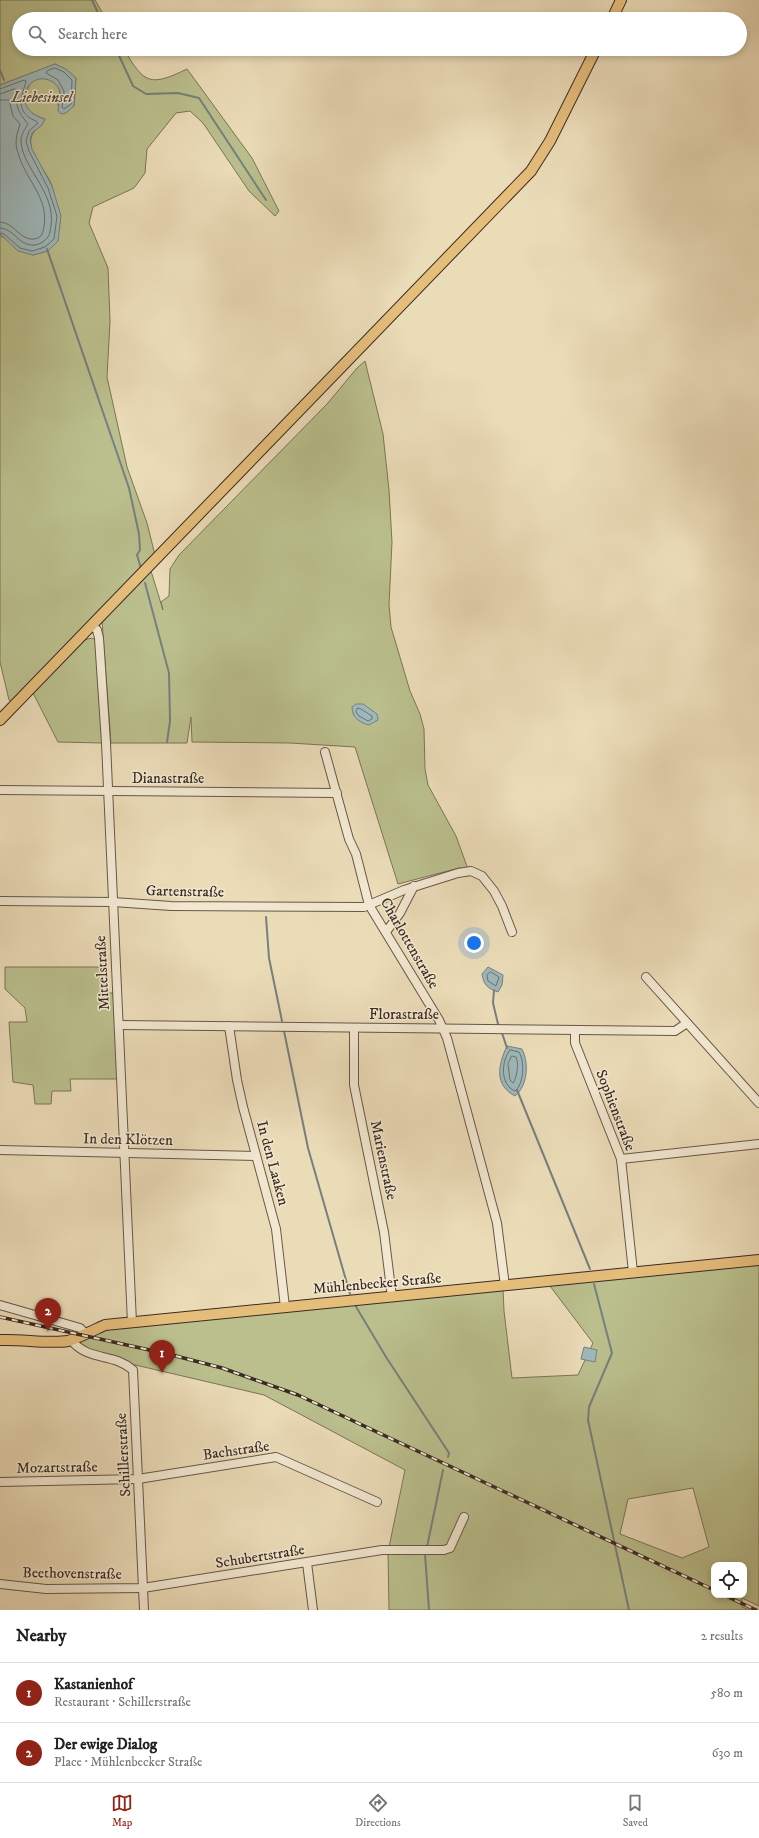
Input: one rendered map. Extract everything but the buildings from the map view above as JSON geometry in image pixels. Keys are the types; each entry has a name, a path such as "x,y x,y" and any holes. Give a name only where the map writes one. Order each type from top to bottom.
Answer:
{"main road":[{"path":"615,12 621,0"},
{"path":"0,720 531,171 550,141 592,56"},
{"name":"Mühlenbecker Straße","path":"0,1340 19,1339 61,1342 71,1340 105,1325 759,1260"}],"street":[{"name":"Mittelstraße","path":"92,625 97,630 99,638 108,792 132,1322"},
{"name":"Charlottenstraße","path":"325,752 349,839 356,854 369,905 443,1028 497,1224 505,1286"},
{"name":"Dianastraße","path":"0,790 336,793"},
{"name":"Gartenstraße","path":"0,901 113,902 171,906 364,907 414,886 458,873 476,872 487,881 494,891 512,932"},
{"path":"386,932 400,913 414,886"},
{"path":"646,977 759,1103"},
{"name":"Florastraße","path":"119,1025 675,1031 687,1023"},
{"name":"In den Laaken","path":"229,1026 237,1080 276,1229 285,1307"},
{"name":"Marienstraße","path":"354,1028 354,1085 384,1232 392,1297"},
{"name":"Sophienstraße","path":"575,1031 575,1043 621,1159 633,1272"},
{"path":"621,1159 759,1144"},
{"name":"In den Klötzen","path":"0,1150 256,1156"},
{"path":"0,1304 80,1328 85,1333"},
{"name":"Schillerstraße","path":"71,1340 84,1353 126,1364 133,1370 144,1610"},
{"name":"Bachstraße","path":"138,1480 276,1458 377,1502"},
{"name":"Mozartstraße","path":"0,1482 138,1480"},
{"name":"Schubertstraße","path":"143,1588 382,1550 444,1550 450,1548 464,1517"},
{"path":"306,1563 313,1610"},
{"name":"Beethovenstraße","path":"0,1584 46,1589 143,1588"}],"green space":[{"name":"Liebesinsel","path":"0,0 95,0 102,12 12,12 12,56 128,56 143,75 149,79 156,80 174,75 187,69 252,158 279,211 275,216 249,191 203,123 190,111 176,113 147,149 145,173 134,188 93,207 89,223 108,268 110,321 107,377 127,467 147,523 155,555 12,703 9,700 0,662 0,234 33,255 47,251 58,241 52,186 50,180 35,157 31,145 33,133 45,119 31,112 25,105 24,101 29,86 32,82 42,78 51,81 57,86 60,95 58,106 74,106 76,78 55,64 0,85"},
{"path":"365,361 383,434 389,490 392,542 389,605 391,627 410,691 420,714 424,729 425,769 428,785 456,836 468,869 459,868 398,884 355,747 290,743 192,742 191,717 187,743 111,743 102,620 151,571 163,610 161,602 169,596 170,569 179,555 327,404 357,368"},
{"path":"91,638 97,640 102,743 58,742 33,693 85,640"},
{"path":"5,967 100,967 102,993 113,993 118,1079 70,1079 71,1091 52,1091 51,1104 35,1104 33,1085 13,1082 9,1022 27,1022 25,1008 5,989"},
{"path":"759,1260 759,1606 742,1598 742,1607 750,1610 389,1610 388,1552 405,1470 264,1395 114,1360 73,1343 75,1332 90,1334 113,1328 503,1289 504,1311 512,1378 578,1375 593,1343 547,1282","holes":["693,1488 709,1547 682,1558 620,1534 628,1499"]}],"water":[{"path":"55,64 66,69 76,78 74,106 66,113 61,114 58,111 60,94 59,88 51,81 43,79 35,80 29,85 25,99 27,107 34,114 45,119 42,125 32,133 30,140 32,149 52,186 61,216 58,241 48,251 33,255 18,251 0,234 0,85"},
{"path":"356,704 363,704 377,714 378,720 369,725 359,721 352,711 352,707"},
{"path":"488,967 503,975 502,985 498,992 487,986 484,981 482,974"},
{"path":"507,1046 522,1049 526,1061 525,1080 523,1086 515,1096 504,1086 500,1074 500,1067"},
{"path":"584,1347 597,1350 595,1362 581,1359"}],"waterway":[{"path":"92,0 98,12"},
{"path":"119,56 133,86 146,94 178,93 199,98 266,200"},
{"path":"0,70 4,80"},
{"path":"47,249 129,488 139,534 140,550 137,555 141,568"},
{"path":"145,583 169,673 170,721 167,742"},
{"path":"266,917 269,958 282,1021"},
{"path":"494,990 493,1003 498,1024"},
{"path":"284,1031 308,1148 350,1294"},
{"path":"502,1033 507,1048"},
{"path":"517,1090 590,1269"},
{"path":"594,1284 612,1353 589,1407 588,1420 629,1610"},
{"path":"355,1305 386,1357 449,1453 448,1457"},
{"path":"427,1547 443,1470"},
{"path":"425,1554 429,1610"}],"railway":[{"path":"0,1317 172,1355 222,1368 298,1395 711,1589"},
{"path":"730,1598 756,1610"}],"place":[{"name":"Der ewige Dialog","path":"48,1331"},
{"name":"Kastanienhof","path":"162,1373"}]}
